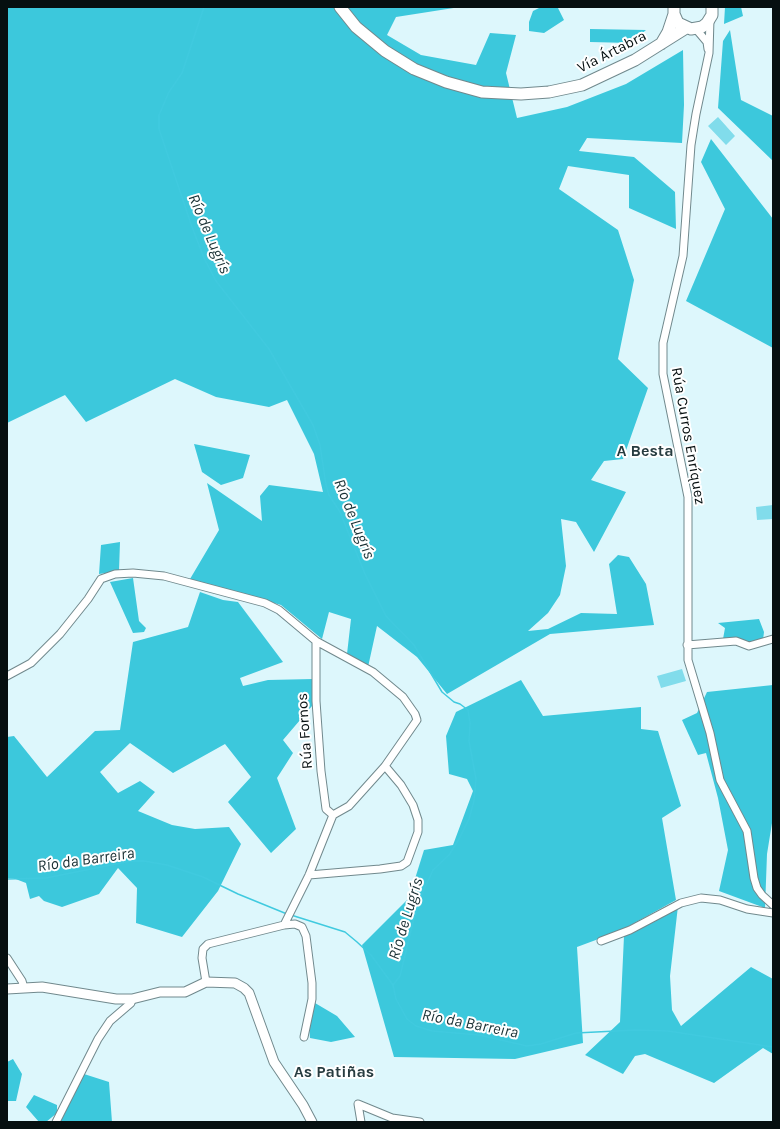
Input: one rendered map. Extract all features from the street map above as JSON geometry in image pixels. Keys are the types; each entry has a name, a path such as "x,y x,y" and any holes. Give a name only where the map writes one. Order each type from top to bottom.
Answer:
{"highway":[{"name":"Vía Ártabra","path":"340,7 362,32 385,51 414,69 446,82 482,92 521,94 549,92 582,85 609,74 660,44 691,29 707,24 710,19"},
{"path":"710,19 712,7"},
{"name":"Vía Ártabra","path":"660,44 668,32 674,11"},
{"path":"674,11 678,23 691,29"}],"main road":[{"path":"7,989 42,987 116,999 132,999 160,992 185,992 206,982 235,983 249,993 274,1062 303,1105 312,1122"}],"street":[{"name":"Rúa Curros Enríquez","path":"710,19 709,53 691,145 683,256 663,343 663,374 688,497 687,645 691,674 710,733 720,780 747,831 754,878 757,888 762,896 773,905"},
{"path":"691,29 707,42 709,53"},
{"path":"7,676 32,663 60,634 88,599 101,578 115,574 133,573 164,576 265,603 279,610 316,641 373,672 403,697 415,714 416,720 386,766 349,806 333,815 309,876 284,925"},
{"path":"687,645 736,641 748,646 773,639"},
{"name":"Rúa Fornos","path":"316,641 316,702 321,771 326,809 333,815"},
{"path":"309,876 380,870 400,866 407,862 418,832 418,820 413,805 401,785 386,766"},
{"path":"601,941 630,930 681,903 701,898 720,900 747,909 773,913"},
{"path":"206,982 202,958 204,949 208,944 284,925 295,924 302,927 306,936 312,983 312,999 304,1036"},
{"path":"7,958 22,981 24,988"},
{"path":"56,1122 98,1039 110,1021 131,1003 132,999"},
{"path":"361,1122 358,1104 392,1118 420,1122"}],"shaded area":[{"path":"7,7 460,7 396,17 387,35 421,55 476,65 490,33 516,35 506,73 517,118 567,107 626,84 683,50 684,105 682,143 587,138 579,151 634,157 675,192 676,229 629,208 629,175 568,166 559,189 618,230 634,280 618,359 648,388 623,459 604,461 591,480 626,492 594,552 576,522 561,519 566,566 560,595 548,613 528,631 548,629 581,613 617,614 609,564 618,555 629,557 646,584 654,625 550,634 447,694 417,657 377,626 368,667 347,654 351,619 329,612 322,639 281,605 190,579 219,530 207,483 262,521 260,496 269,485 323,492 314,454 287,400 269,407 216,397 175,379 86,422 65,395 7,423"},
{"path":"541,7 558,8 564,20 544,33 529,31 529,22 533,11"},
{"path":"725,7 741,7 743,16 724,24"},
{"path":"590,29 646,30 631,43 590,42"},
{"path":"730,30 741,100 773,116 773,161 718,108 723,41"},
{"path":"718,117 735,136 726,145 708,126"},
{"path":"711,139 773,219 773,348 686,301 725,209 701,162"},
{"path":"194,444 250,455 243,478 221,485 202,472"},
{"path":"773,505 773,519 757,520 756,507"},
{"path":"120,542 119,571 99,574 101,545"},
{"path":"133,578 139,621 146,628 144,632 133,633 110,582"},
{"path":"200,592 223,600 238,602 283,662 240,678 243,686 268,680 313,679 312,706 283,740 293,753 277,778 296,829 271,853 228,802 251,777 225,744 173,773 130,743 100,772 118,793 140,781 155,792 138,811 172,825 195,829 229,827 241,844 218,891 182,937 136,923 137,888 118,868 99,894 62,907 44,901 39,896 30,899 26,883 13,878 8,878 7,880 7,737 14,736 47,777 95,731 120,730 133,642 188,627"},
{"path":"759,619 764,632 763,640 749,643 723,639 725,628 718,623"},
{"path":"682,669 686,681 661,688 657,676"},
{"path":"521,680 543,716 641,707 641,729 658,731 681,806 662,818 676,900 620,931 577,947 583,1043 515,1059 394,1057 362,945 409,898 424,850 453,845 473,791 467,779 449,774 446,736 456,712"},
{"path":"773,685 773,817 767,854 765,908 719,891 728,850 718,798 706,753 698,755 682,720 697,713 707,692"},
{"path":"678,906 670,976 672,1010 681,1026 751,967 773,979 773,1054 763,1048 714,1083 645,1054 635,1056 623,1074 585,1055 620,1022 624,936"},
{"path":"315,1003 337,1016 355,1037 331,1042 310,1038 309,1024"},
{"path":"13,1059 22,1074 16,1101 7,1101 7,1062"},
{"path":"84,1074 109,1082 112,1122 60,1122"},
{"path":"34,1095 57,1105 57,1113 46,1122 39,1122 26,1107"}],"waterway":[{"name":"Río de Lugrís","path":"204,7 182,73 169,92 159,115 159,129 192,227 204,258 216,281 269,349 313,425 320,445 329,495 340,512 365,574 386,616 414,645 442,692 454,702 460,704 468,710 470,723 469,741 476,779 474,801 469,819 459,839 449,855 433,870 422,894 414,918 400,976 393,985"},
{"name":"Río da Barreira","path":"7,879 46,878 131,861 144,861 167,865 203,877 238,894 287,914"},
{"name":"Río da Barreira","path":"291,915 345,932 371,955 393,985 396,999 407,1019 416,1026 432,1031 479,1035 527,1046 541,1044 576,1033 636,1030 668,1031 773,1047"}],"district":[{"name":"A Besta","path":"645,451"},
{"name":"As Patiñas","path":"334,1072"}]}
